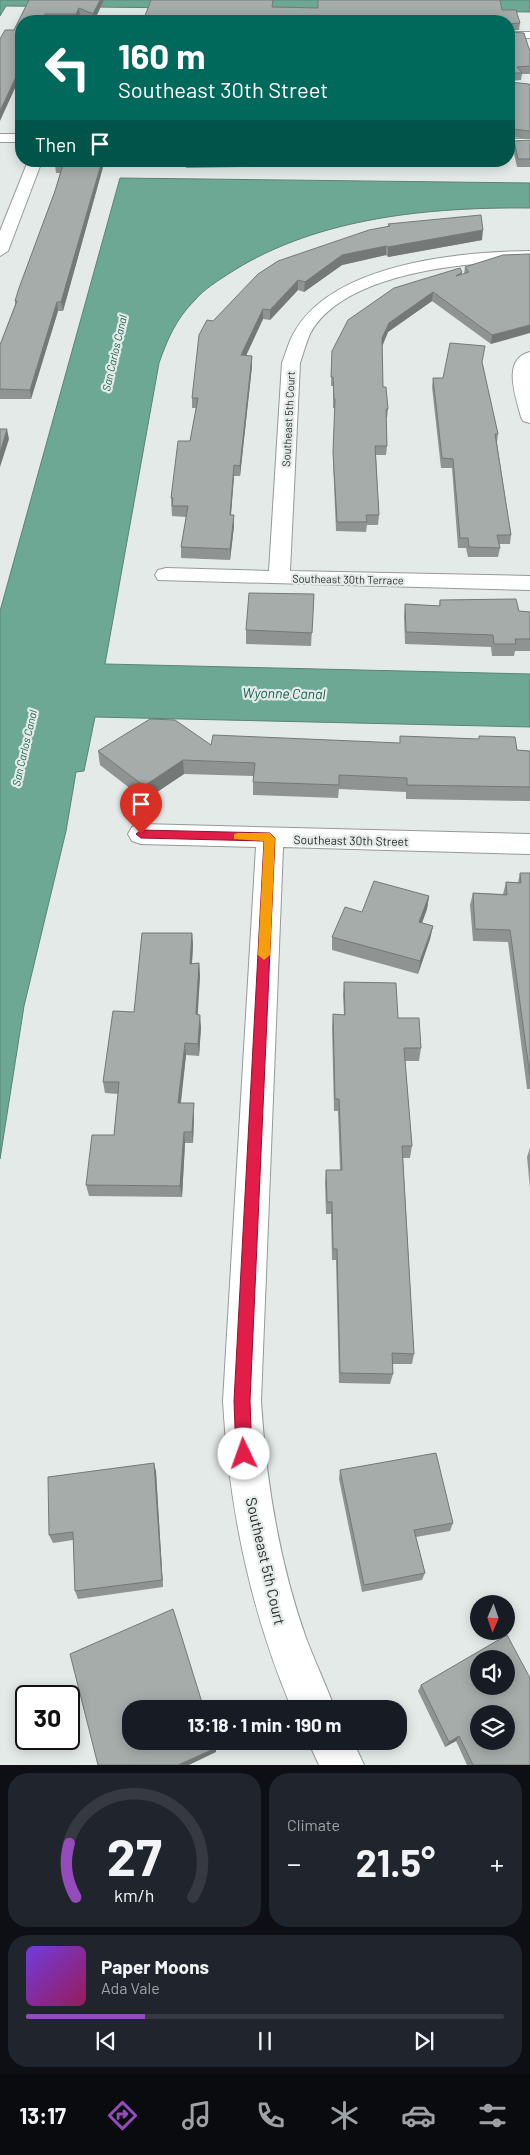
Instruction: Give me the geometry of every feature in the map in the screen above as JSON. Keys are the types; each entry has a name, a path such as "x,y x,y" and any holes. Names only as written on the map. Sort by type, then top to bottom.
{"street":[{"path":"515,34 530,35"},
{"path":"0,138 15,138"},
{"path":"515,143 530,143"},
{"path":"0,251 7,217 32,167"},
{"name":"Southeast 5th Court","path":"279,578 293,354 300,336 313,319 330,304 355,289 390,275 432,264 479,258 530,256"},
{"path":"529,357 524,361 521,369 530,417"},
{"name":"Southeast 30th Terrace","path":"166,575 530,583"},
{"name":"Southeast 30th Street","path":"141,834 530,844"},
{"name":"Southeast 5th Court","path":"270,838 242,1401 244,1454 252,1510 283,1630 310,1700"},
{"path":"334,1750 342,1765"}],"water":[{"path":"0,0 530,0 530,12 6,6 0,16"},
{"path":"120,178 530,183 530,208 492,208 415,213 339,227 302,238 266,253 233,271 207,289 188,308 173,330 159,363 105,664 530,674 530,727 95,717 84,771 76,772 66,831 24,1006 0,1159 0,611"}],"building":[{"path":"29,0 100,0 93,14 79,8 76,14 22,15"},
{"path":"151,0 273,0 272,7 318,8 318,0 500,0 502,10 516,10 520,23 515,23 515,15 145,15"},
{"path":"15,28 15,79 0,111 0,39 5,30 14,30"},
{"path":"515,32 524,33 530,52 530,66 517,67 522,73 515,73"},
{"path":"515,83 529,84 530,87 530,131 515,129"},
{"path":"530,140 530,159 518,159 515,141"},
{"path":"62,167 100,167 61,302 57,302 30,390 0,389 0,345"},
{"path":"481,215 483,230 342,255 305,282 298,280 270,310 263,309 241,355 252,356 240,466 234,465 230,515 234,515 230,549 181,547 188,506 172,506 173,498 171,498 178,441 190,441 198,398 192,398 199,335 207,320 213,321 258,274 278,261 369,230 390,226 388,224"},
{"path":"530,254 530,325 492,335 433,292 389,323 382,338 383,387 386,387 388,409 386,409 387,446 375,446 379,515 366,515 367,522 337,522 333,452 335,399 333,377 331,377 332,351 348,320 394,288 460,268 462,272 456,276 469,272 465,267 503,255"},
{"path":"450,343 485,346 482,362 498,434 495,434 511,535 497,535 500,548 469,547 468,538 460,538 453,459 442,458 433,378 443,378"},
{"path":"0,429 7,429 0,453"},
{"path":"249,593 314,594 312,633 246,630"},
{"path":"516,599 519,611 530,612 530,639 515,639 516,644 494,644 493,635 406,632 405,604 440,606 440,600"},
{"path":"150,719 175,720 211,745 213,735 400,743 400,736 479,739 479,736 515,737 517,750 530,751 530,787 407,785 407,778 339,775 339,785 253,782 255,763 183,760 144,786 98,751"},
{"path":"520,873 530,873 530,1076 510,930 475,929 473,893 507,895 506,882 521,883"},
{"path":"374,881 429,896 419,922 433,926 420,961 332,937 345,907 362,912"},
{"path":"142,933 192,933 190,964 199,963 196,1014 200,1015 198,1044 185,1043 178,1103 194,1103 192,1132 184,1132 180,1186 86,1185 92,1135 114,1135 119,1082 103,1082 113,1011 134,1012"},
{"path":"344,982 396,983 398,1018 419,1018 421,1048 404,1048 412,1146 402,1146 414,1354 392,1353 393,1374 340,1373 337,1249 333,1249 332,1202 327,1202 326,1170 342,1170 339,1099 335,1099 333,1014 345,1015"},
{"path":"436,1453 453,1523 414,1530 425,1573 364,1585 340,1470"},
{"path":"154,1463 162,1580 75,1591 73,1532 49,1535 48,1477"},
{"path":"173,1609 201,1700 122,1700 122,1750 212,1750 178,1765 98,1765 80,1694 80,1685 78,1685 70,1654"},
{"path":"498,1640 510,1640 530,1678 530,1765 473,1765 459,1736 449,1742 421,1685 470,1657 470,1695 515,1695 515,1650 481,1650"}],"slow traffic":[{"path":"238,837 270,838 264,955"}],"route":[{"path":"141,834 270,838 242,1401 244,1454"}],"water label":[{"name":"San Carlos Canal","path":"114,353"},
{"name":"Wyonne Canal","path":"284,693"},
{"name":"San Carlos Canal","path":"24,748"}]}
